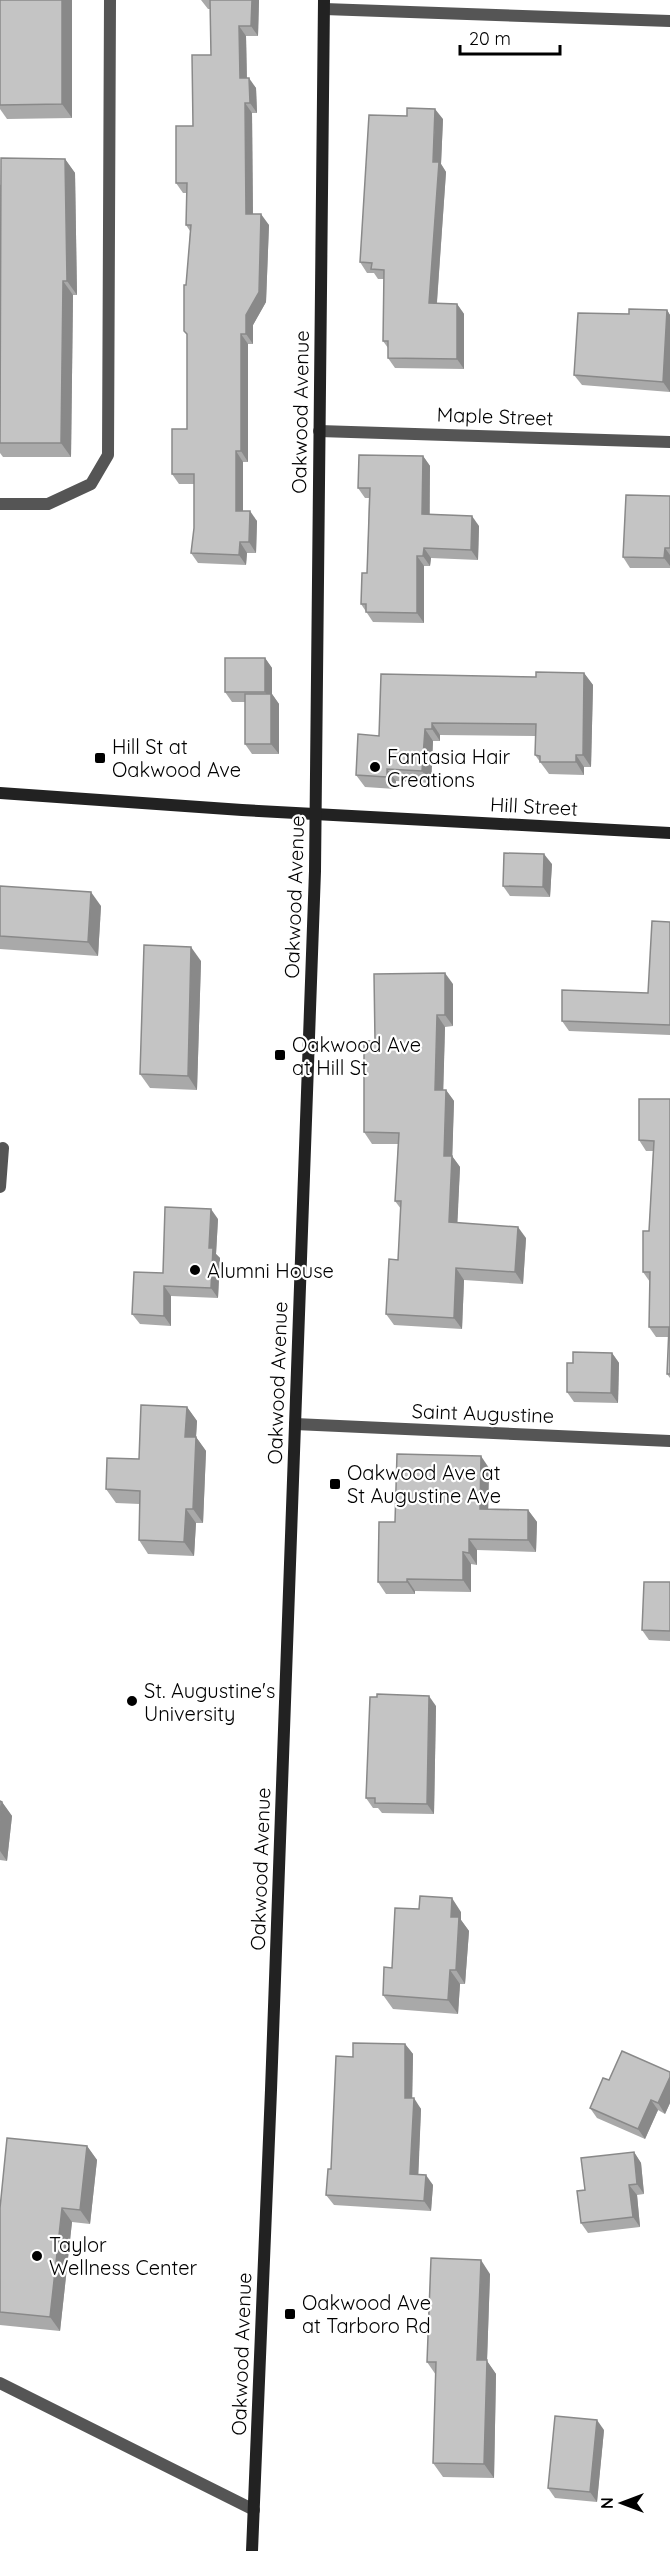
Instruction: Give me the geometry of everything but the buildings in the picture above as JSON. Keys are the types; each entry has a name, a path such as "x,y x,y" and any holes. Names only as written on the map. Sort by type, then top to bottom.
{"street":[{"path":"0,504 48,504 91,484 108,455 110,0"},
{"path":"324,4 670,21"},
{"name":"Oakwood Avenue","path":"252,2550 316,814 324,4"},
{"name":"Maple Street","path":"319,431 670,442"},
{"name":"Hill Street","path":"0,793 316,814 670,833"},
{"path":"0,1149 3,1148 0,1187"},
{"name":"Saint Augustine","path":"295,1424 670,1440"},
{"path":"0,2383 254,2510"}],"place":[{"name":"Hill St at Oakwood Ave","path":"100,758"},
{"name":"Fantasia Hair Creations","path":"375,767"},
{"name":"Oakwood Ave at Hill St","path":"280,1055"},
{"name":"Alumni House","path":"195,1270"},
{"name":"Oakwood Ave at St Augustine Ave","path":"335,1484"},
{"name":"St. Augustine's University","path":"132,1701"},
{"name":"Taylor Wellness Center","path":"37,2256"},
{"name":"Oakwood Ave at Tarboro Rd","path":"290,2314"}]}
